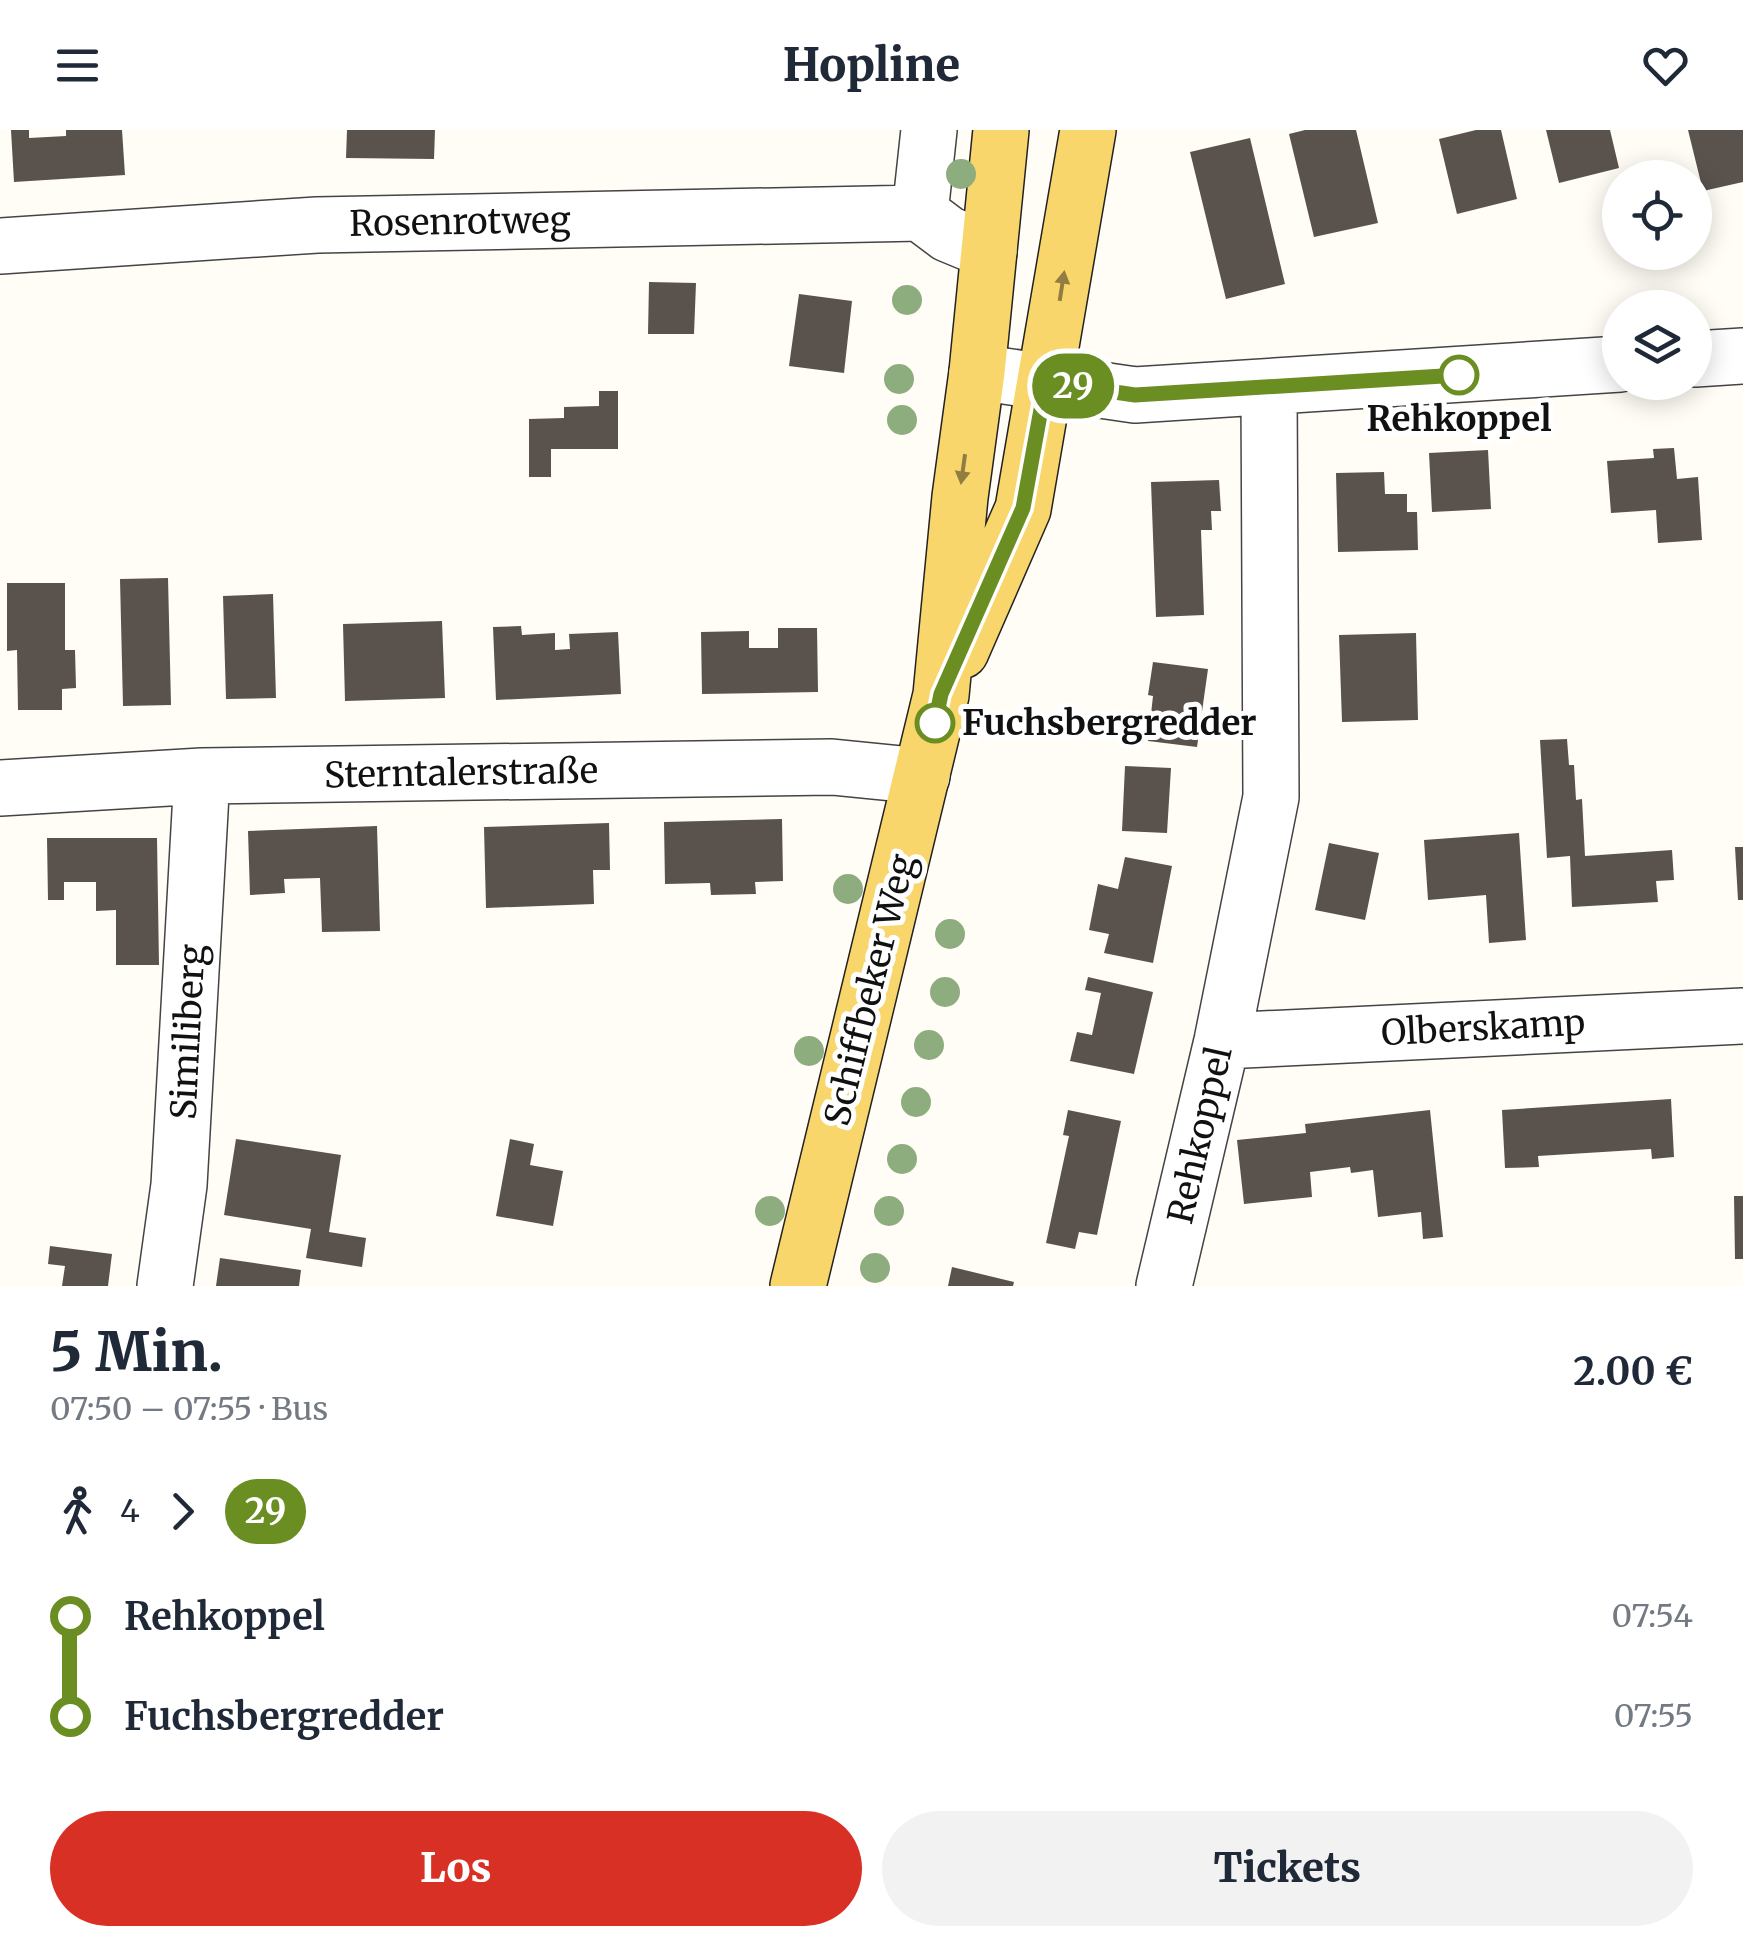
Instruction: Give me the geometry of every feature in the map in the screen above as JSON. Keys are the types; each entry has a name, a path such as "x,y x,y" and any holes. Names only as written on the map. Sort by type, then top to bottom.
{"main road":[{"name":"Schiffbeker Weg","path":"798,1286 941,694 1001,130"},
{"name":"Schiffbeker Weg","path":"941,694 1023,508 1088,130"}],"street":[{"path":"929,130 920,214 948,234 989,251"},
{"name":"Rosenrotweg","path":"0,246 317,225 920,214"},
{"path":"1712,358 1743,356"},
{"path":"977,372 1135,395 1602,365"},
{"name":"Rehkoppel","path":"1164,1286 1222,1041 1272,797 1269,388"},
{"name":"Sterntalerstraße","path":"0,788 202,776 832,768 922,776"},
{"name":"Similiberg","path":"165,1286 179,1185 202,776"},
{"name":"Olberskamp","path":"1222,1041 1743,1016"}],"building":[{"path":"11,130 29,130 29,138 66,136 66,130 122,130 125,175 14,182"},
{"path":"347,130 435,130 434,159 346,158"},
{"path":"1305,130 1356,130 1378,223 1314,237 1289,134"},
{"path":"1476,130 1501,130 1517,199 1457,214 1439,139"},
{"path":"1546,130 1610,130 1617,160 1602,160 1602,172 1559,183"},
{"path":"1688,130 1743,130 1743,182 1712,189 1712,160 1695,160"},
{"path":"1250,138 1285,284 1226,299 1190,152"},
{"path":"649,282 696,283 694,334 648,334"},
{"path":"799,294 852,301 844,373 789,366"},
{"path":"599,391 618,391 618,449 551,449 551,477 529,477 529,419 564,418 564,407 599,406"},
{"path":"1674,448 1677,479 1698,477 1702,540 1658,543 1656,510 1611,513 1607,461 1654,458 1653,449"},
{"path":"1488,450 1491,509 1432,512 1429,453"},
{"path":"1384,472 1385,494 1407,494 1407,512 1417,512 1418,550 1338,552 1336,473"},
{"path":"1219,480 1221,511 1211,511 1212,530 1201,530 1204,615 1156,617 1151,482"},
{"path":"168,578 171,705 123,706 120,579"},
{"path":"7,583 65,583 65,650 75,650 76,688 62,689 62,710 18,710 17,650 7,651"},
{"path":"273,594 276,698 226,699 223,596"},
{"path":"442,621 445,698 345,701 343,624"},
{"path":"521,626 522,635 555,633 555,650 570,649 569,634 618,632 621,694 496,700 493,627"},
{"path":"778,628 817,628 818,692 702,694 701,632 749,631 749,648 778,648"},
{"path":"1416,633 1418,720 1342,722 1339,635"},
{"path":"1153,662 1208,669 1197,747 1148,741"},
{"path":"1567,739 1569,765 1574,765 1576,800 1582,799 1585,856 1672,850 1674,880 1656,881 1658,902 1572,907 1570,856 1547,858 1540,740"},
{"path":"1125,766 1171,768 1167,833 1122,831"},
{"path":"782,819 783,881 755,882 756,894 711,895 710,883 665,884 664,822"},
{"path":"609,823 610,870 593,870 594,904 486,908 484,827"},
{"path":"377,826 380,931 322,932 320,878 284,879 285,893 250,895 248,831"},
{"path":"1519,833 1526,940 1489,943 1486,895 1428,900 1424,840"},
{"path":"47,838 157,838 159,965 116,965 116,910 96,911 96,882 64,882 64,900 48,900"},
{"path":"1329,843 1379,853 1365,920 1315,910"},
{"path":"1735,847 1743,847 1743,900 1738,900"},
{"path":"1125,857 1172,866 1153,963 1104,953 1109,934 1089,930 1098,884 1118,889"},
{"path":"1088,977 1153,992 1134,1074 1070,1061 1077,1032 1092,1035 1101,993 1085,990"},
{"path":"1671,1099 1674,1157 1652,1159 1651,1149 1538,1156 1539,1167 1505,1168 1502,1110"},
{"path":"1068,1110 1121,1121 1097,1235 1079,1232 1075,1249 1046,1243 1069,1136 1063,1135"},
{"path":"1430,1110 1443,1237 1423,1239 1421,1212 1378,1217 1373,1170 1351,1173 1350,1167 1310,1172 1312,1197 1244,1204 1237,1140 1306,1133 1305,1124"},
{"path":"236,1139 341,1155 329,1232 366,1238 362,1267 306,1258 311,1229 224,1215"},
{"path":"510,1139 534,1144 530,1165 563,1171 553,1226 496,1216"},
{"path":"1734,1196 1743,1196 1743,1259 1735,1259"},
{"path":"50,1246 112,1254 108,1286 62,1286 65,1266 48,1264"},
{"path":"220,1258 301,1270 299,1286 216,1286"},
{"path":"952,1267 1014,1282 1013,1286 948,1286"}],"bus line":[{"name":"29","path":"935,723 941,694 1023,508 1046,382 1135,395 1459,375"}],"place":[{"name":"Rehkoppel","path":"1459,375"},
{"name":"Fuchsbergredder","path":"935,723"}]}
